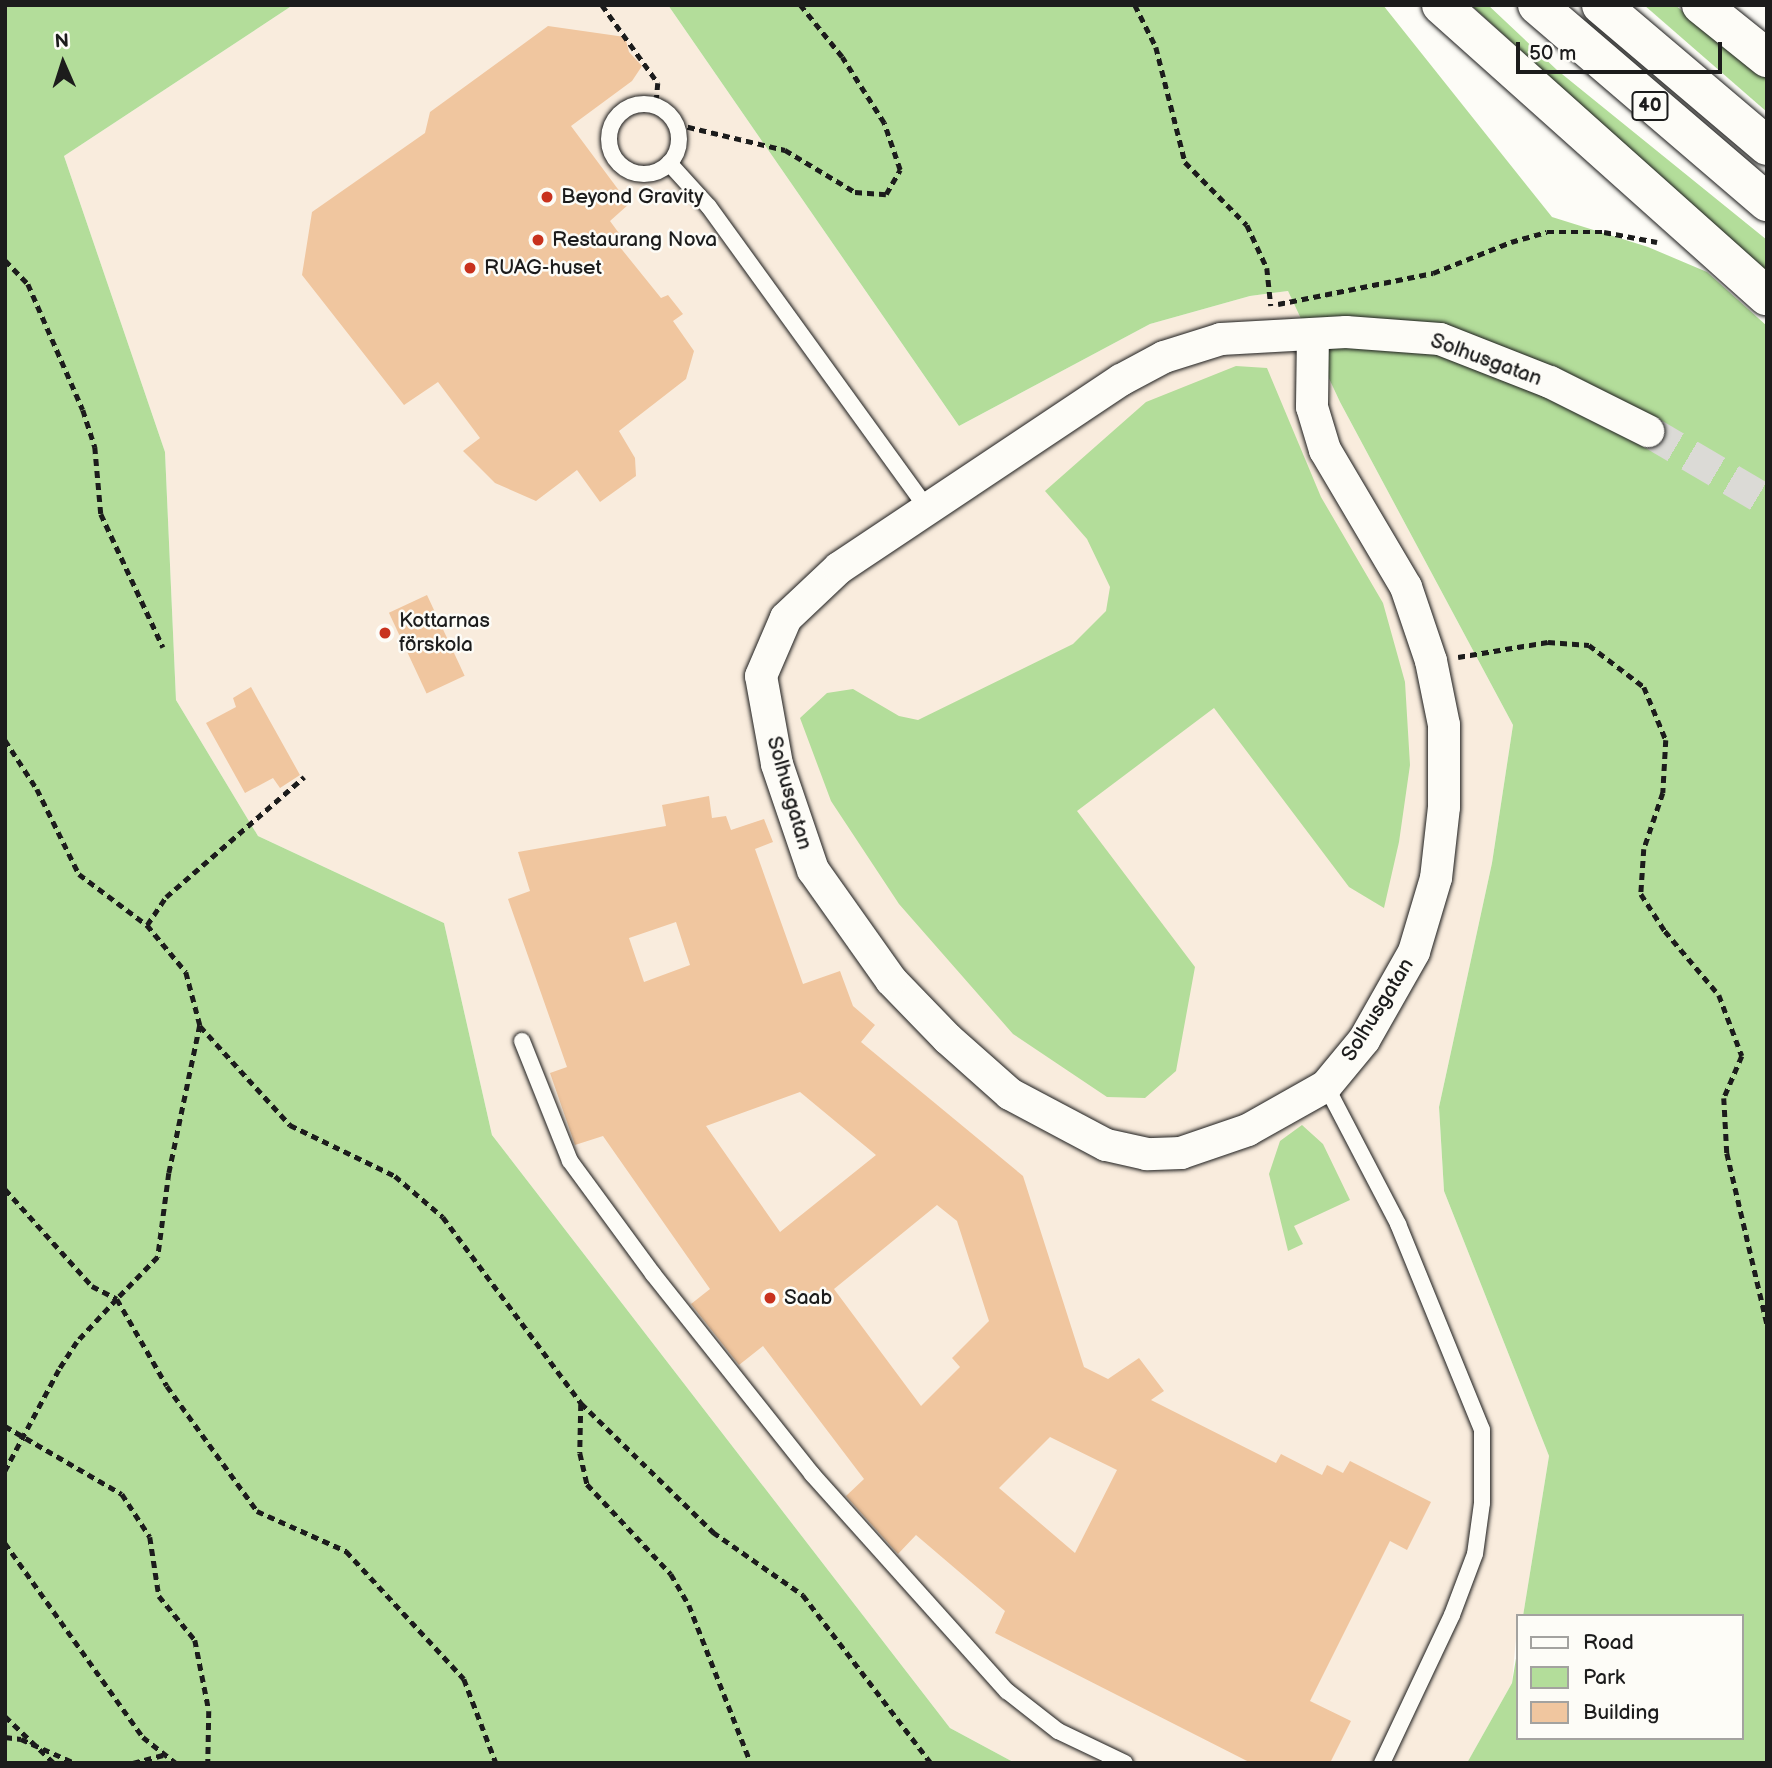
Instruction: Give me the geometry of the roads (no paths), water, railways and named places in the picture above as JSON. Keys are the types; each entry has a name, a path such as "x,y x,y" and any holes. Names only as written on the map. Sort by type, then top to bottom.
{"highway":[{"path":"1441,5 1767,296"},
{"name":"40","path":"1537,5 1767,202"},
{"name":"40","path":"1601,5 1767,146"},
{"path":"1701,5 1767,58"}],"street":[{"name":"Solhusgatan","path":"1312,334 1312,407 1325,450 1406,587 1431,661 1444,725 1444,807 1436,878 1414,952 1364,1040 1326,1086 1245,1131 1181,1153 1147,1154 1106,1144 1010,1094 948,1039 891,980 813,870 777,764 761,676 786,618 810,592 926,507 1121,380 1164,357 1221,339 1312,334 1395,333 1440,339 1539,378 1648,431"}],"lane":[{"path":"656,106 676,124 679,138 669,163 658,171 631,172 620,164 608,140 611,126 629,107 656,106"},
{"path":"669,163 709,207 926,507"},
{"path":"522,1041 570,1161 812,1474 1007,1691 1058,1731 1125,1763"},
{"path":"1326,1086 1398,1224 1482,1430 1482,1503 1475,1554 1452,1615 1382,1763"}],"tunnel":[{"path":"1648,431 1767,501"}],"place":[{"name":"Beyond Gravity","path":"547,197"},
{"name":"Restaurang Nova","path":"538,240"},
{"name":"RUAG-huset","path":"470,268"},
{"name":"Kottarnas förskola","path":"385,633"},
{"name":"Saab","path":"770,1298"}]}
